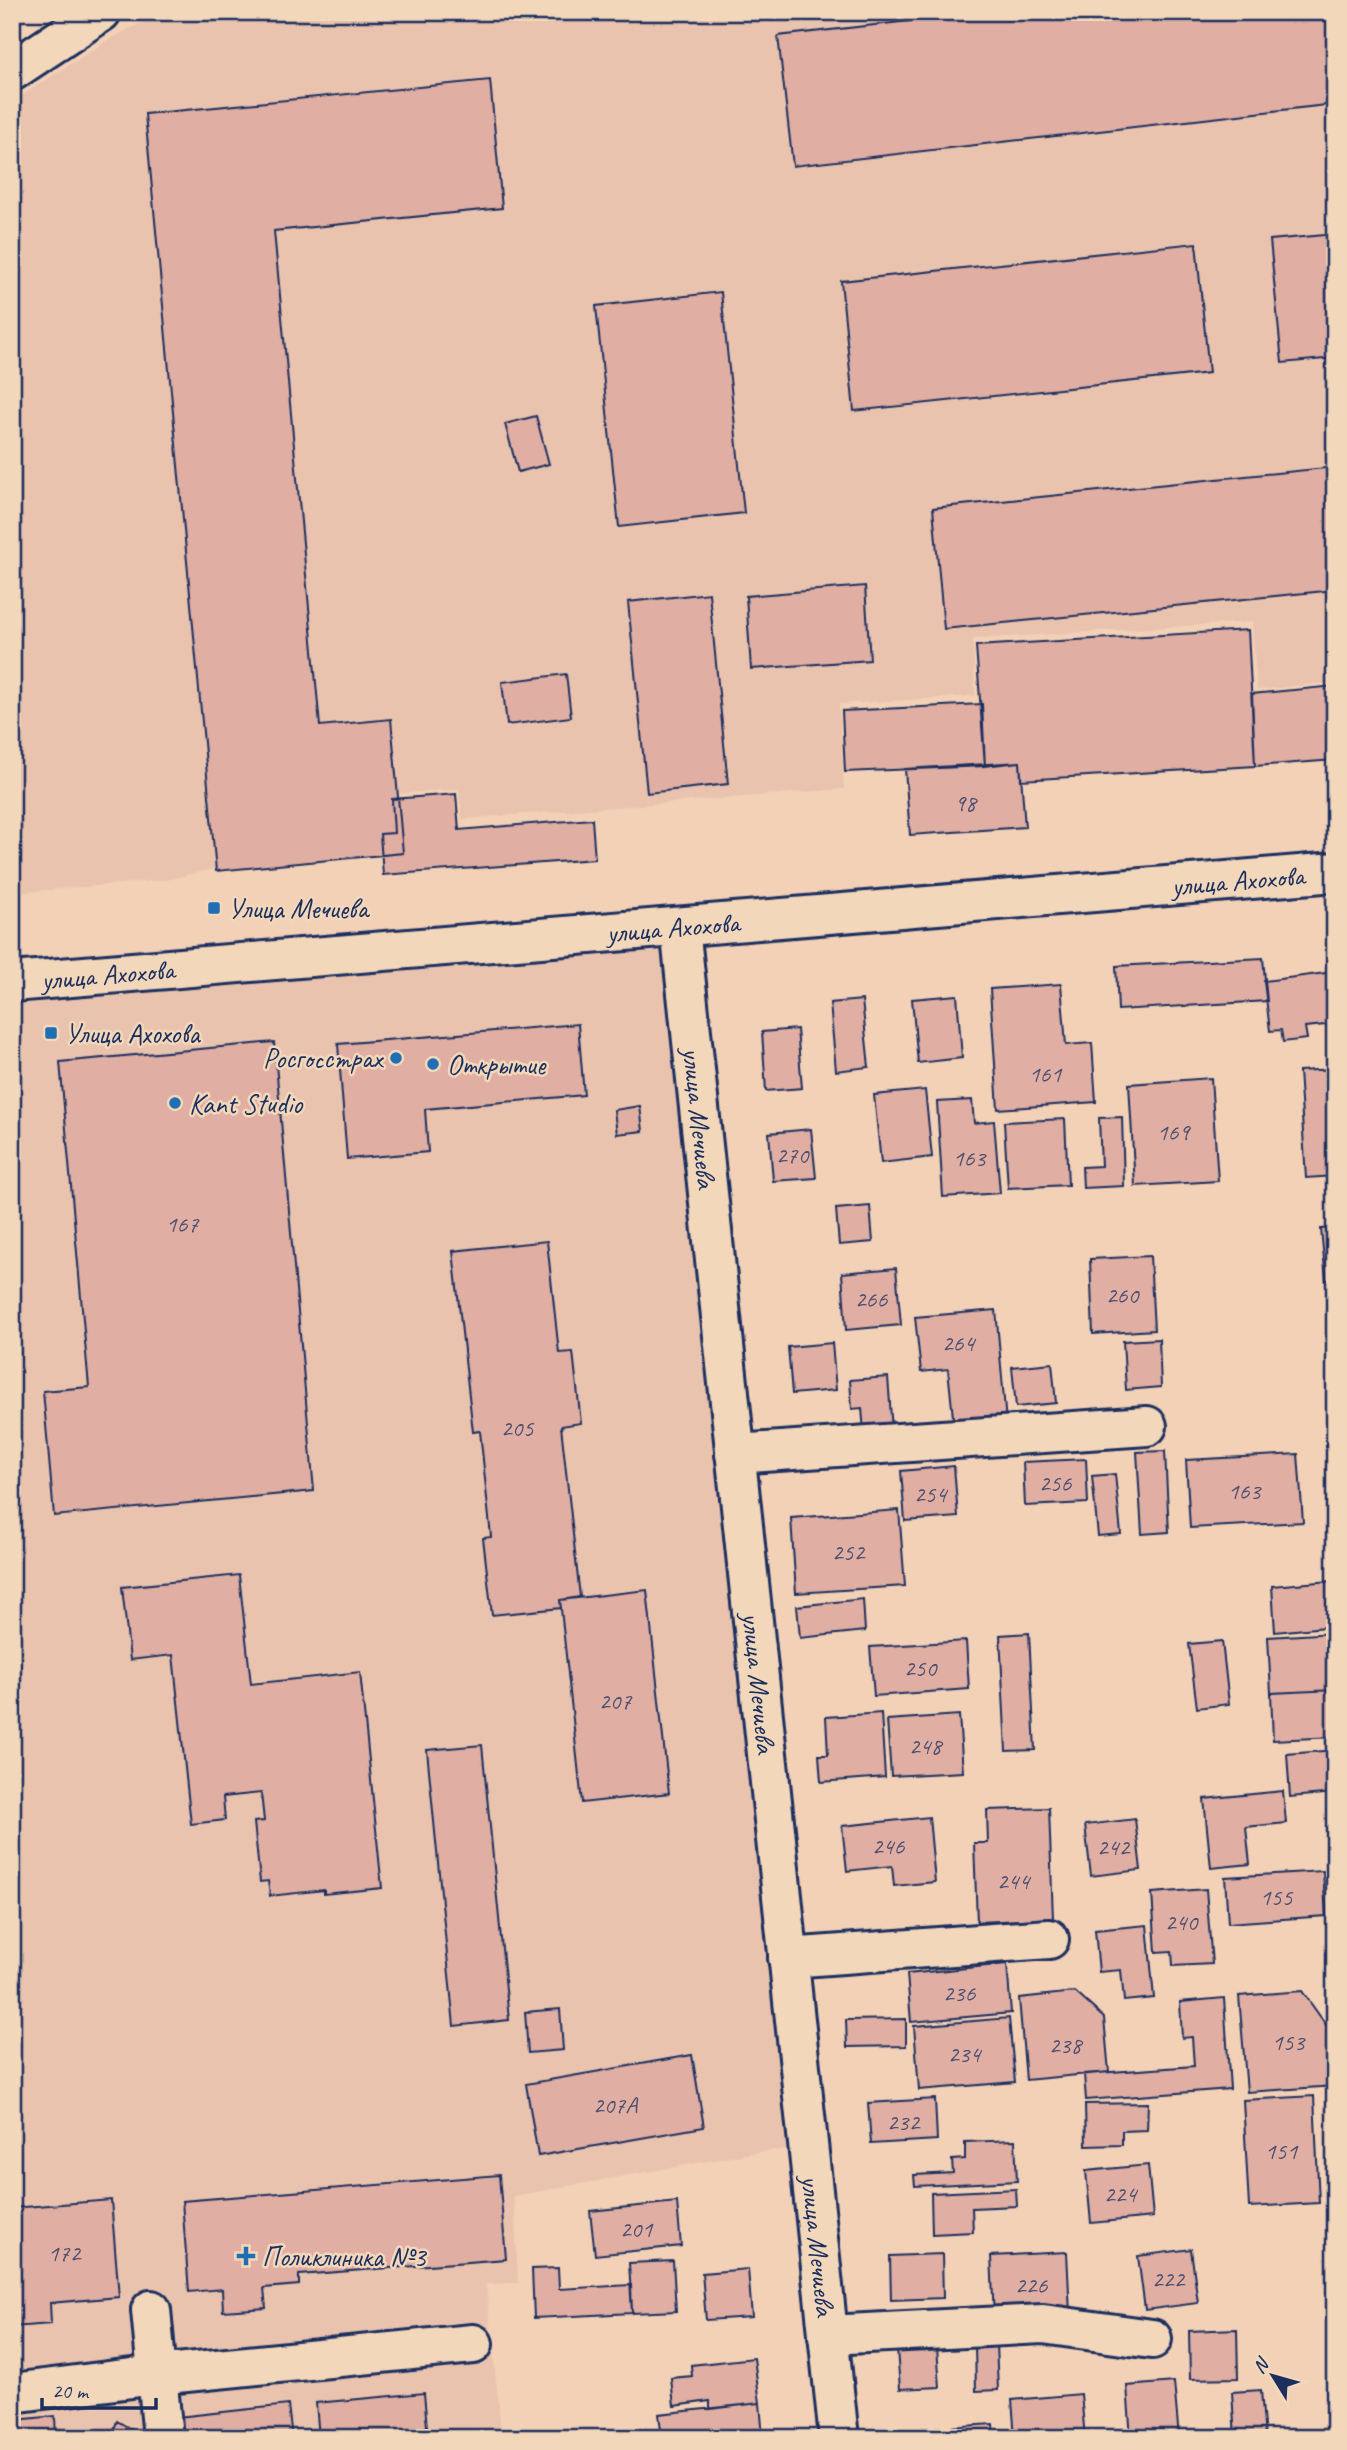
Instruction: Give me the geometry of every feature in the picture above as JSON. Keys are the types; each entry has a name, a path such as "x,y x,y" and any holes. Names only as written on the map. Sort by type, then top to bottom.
{"street":[{"path":"12,71 101,12"},
{"name":"улица Ахохова","path":"12,982 1335,873"},
{"name":"улица Мечиева","path":"680,927 839,2438"},
{"path":"735,1454 1147,1426"},
{"path":"788,1958 1049,1939"},
{"path":"150,2310 163,2438"},
{"path":"828,2335 1043,2324 1152,2339"},
{"path":"12,2393 156,2375 473,2344"}],"shaded area":[{"path":"162,12 1335,12 1335,682 1257,690 1252,622 973,639 975,696 839,704 844,789 462,819 459,789 391,794 390,829 165,880 12,893 12,102 108,40"},
{"path":"680,927 808,2147 758,2152 514,2196 518,2283 486,2284 502,2438 12,2438 12,982"}],"building":[{"path":"989,12 1335,12 1335,104 793,166 778,36"},
{"path":"490,80 502,208 274,231 320,726 391,719 403,853 216,871 145,114"},
{"path":"1335,234 1335,358 1282,363 1270,240"},
{"path":"1196,243 1209,373 854,411 841,281"},
{"path":"721,292 744,513 619,527 596,306"},
{"path":"536,416 549,464 518,472 505,424"},
{"path":"1335,467 1335,590 944,629 933,508"},
{"path":"865,586 870,660 751,669 746,596"},
{"path":"709,593 728,784 647,793 628,602"},
{"path":"1248,630 1255,766 1021,780 1020,762 985,766 976,646"},
{"path":"566,674 571,717 507,725 502,682"},
{"path":"1335,686 1335,760 1255,766 1252,694"},
{"path":"982,704 985,766 845,772 842,711"},
{"path":"1020,762 1025,827 910,835 905,769"},
{"path":"456,794 459,830 592,819 595,859 383,875 380,834 394,833 392,799"},
{"path":"1263,958 1267,1001 1118,1010 1116,966"},
{"path":"1334,972 1335,1024 1305,1027 1307,1039 1283,1042 1281,1030 1270,1031 1264,981"},
{"path":"1061,984 1066,1045 1092,1043 1096,1102 998,1109 990,989"},
{"path":"957,995 962,1058 918,1063 912,999"},
{"path":"862,1000 869,1067 836,1071 830,1003"},
{"path":"578,1024 584,1095 425,1109 428,1152 347,1159 338,1044"},
{"path":"797,1029 802,1088 766,1091 762,1032"},
{"path":"274,1042 314,1491 54,1516 43,1391 89,1387 60,1062"},
{"path":"1335,1069 1335,1176 1306,1178 1299,1071"},
{"path":"1211,1078 1218,1181 1135,1186 1129,1084"},
{"path":"925,1090 932,1157 881,1163 874,1095"},
{"path":"972,1100 974,1123 994,1121 1000,1193 943,1197 937,1102"},
{"path":"640,1106 643,1131 617,1134 614,1110"},
{"path":"1122,1117 1124,1186 1083,1188 1082,1167 1101,1166 1099,1118"},
{"path":"1065,1119 1068,1185 1008,1188 1004,1122"},
{"path":"811,1129 816,1178 773,1181 769,1133"},
{"path":"870,1206 873,1242 839,1245 836,1209"},
{"path":"1335,1228 1335,1280 1326,1280 1321,1229"},
{"path":"547,1241 559,1353 573,1352 581,1423 561,1426 580,1597 560,1600 561,1608 492,1615 483,1538 491,1537 480,1431 473,1432 453,1251"},
{"path":"1150,1256 1154,1330 1093,1334 1090,1259"},
{"path":"896,1268 901,1325 846,1330 842,1273"},
{"path":"1335,1292 1335,1351 1333,1351 1327,1293"},
{"path":"996,1310 1006,1422 954,1427 948,1369 921,1372 915,1317"},
{"path":"1159,1339 1161,1387 1126,1390 1123,1341"},
{"path":"832,1343 836,1390 792,1394 788,1347"},
{"path":"1052,1363 1056,1403 1016,1407 1012,1367"},
{"path":"888,1377 892,1430 864,1432 862,1408 852,1409 850,1380"},
{"path":"1335,1398 1335,1450 1327,1399"},
{"path":"1165,1451 1169,1532 1142,1534 1137,1452"},
{"path":"1298,1454 1303,1522 1190,1528 1186,1460"},
{"path":"1086,1459 1088,1503 1025,1506 1023,1462"},
{"path":"954,1466 958,1517 905,1521 901,1471"},
{"path":"1115,1474 1121,1534 1098,1536 1092,1476"},
{"path":"899,1510 905,1586 796,1593 791,1518"},
{"path":"239,1575 251,1684 360,1672 382,1888 324,1894 324,1890 270,1896 268,1881 260,1882 254,1822 264,1821 261,1793 223,1797 225,1820 191,1824 173,1655 130,1660 122,1587"},
{"path":"1331,1581 1335,1600 1335,1626 1275,1632 1272,1586"},
{"path":"647,1590 669,1793 582,1803 560,1600"},
{"path":"863,1599 865,1631 800,1638 797,1606"},
{"path":"1029,1633 1035,1750 1006,1751 1000,1635"},
{"path":"1335,1633 1335,1690 1271,1693 1268,1637"},
{"path":"966,1641 969,1689 874,1696 870,1647"},
{"path":"1222,1641 1229,1704 1197,1708 1189,1644"},
{"path":"1335,1690 1335,1737 1273,1740 1271,1693"},
{"path":"881,1713 885,1777 821,1782 819,1755 828,1755 826,1717"},
{"path":"959,1715 963,1772 891,1776 887,1720"},
{"path":"482,1745 509,2020 454,2026 427,1750"},
{"path":"1335,1750 1335,1793 1290,1797 1287,1754"},
{"path":"1283,1791 1286,1823 1246,1827 1250,1864 1211,1868 1204,1799"},
{"path":"1049,1808 1053,1919 977,1922 974,1843 988,1843 987,1810"},
{"path":"929,1817 935,1882 894,1886 892,1866 847,1871 842,1826"},
{"path":"1135,1819 1141,1870 1091,1876 1085,1825"},
{"path":"1323,1871 1326,1916 1228,1923 1225,1877"},
{"path":"1206,1889 1212,1964 1173,1966 1172,1951 1156,1952 1152,1893"},
{"path":"1147,1925 1154,1998 1124,2001 1121,1970 1099,1972 1095,1930"},
{"path":"1007,1964 1011,2013 911,2022 907,1974"},
{"path":"1332,1975 1335,1975 1335,2004 1334,2004"},
{"path":"1302,1991 1334,2036 1335,2086 1247,2092 1239,1996"},
{"path":"1075,1992 1104,2018 1109,2072 1026,2080 1019,1998"},
{"path":"1224,1998 1230,2089 1086,2100 1084,2074 1194,2066 1192,2037 1182,2038 1180,2002"},
{"path":"560,2009 563,2050 528,2053 525,2012"},
{"path":"1009,2018 1015,2082 919,2090 914,2026"},
{"path":"906,2019 906,2046 847,2047 846,2020"},
{"path":"692,2055 704,2127 538,2156 526,2084"},
{"path":"1314,2096 1319,2203 1249,2207 1243,2100"},
{"path":"935,2099 937,2140 871,2144 868,2103"},
{"path":"1148,2103 1147,2130 1122,2131 1122,2145 1086,2146 1085,2104"},
{"path":"1015,2140 1017,2181 915,2186 914,2175 953,2173 952,2160 965,2159 965,2142"},
{"path":"1148,2165 1153,2217 1091,2223 1086,2171"},
{"path":"499,2175 506,2259 299,2275 299,2285 264,2288 266,2308 223,2311 222,2289 189,2292 182,2201"},
{"path":"1016,2189 1017,2206 972,2208 973,2232 932,2234 931,2193"},
{"path":"111,2200 119,2297 50,2303 51,2324 12,2327 12,2208"},
{"path":"677,2202 681,2246 595,2255 590,2211"},
{"path":"1191,2249 1198,2303 1145,2310 1138,2256"},
{"path":"1067,2252 1070,2314 994,2318 991,2256"},
{"path":"942,2254 943,2298 891,2300 890,2256"},
{"path":"673,2261 676,2311 632,2313 629,2263"},
{"path":"558,2268 559,2289 631,2285 632,2313 534,2318 532,2269"},
{"path":"748,2269 752,2317 706,2320 702,2273"},
{"path":"1237,2329 1238,2378 1190,2379 1189,2331"},
{"path":"996,2344 998,2390 976,2391 975,2345"},
{"path":"937,2347 940,2387 900,2389 897,2349"},
{"path":"754,2358 760,2403 710,2409 710,2401 674,2406 671,2378 692,2376 691,2365"},
{"path":"1174,2382 1179,2438 1131,2438 1127,2386"},
{"path":"1261,2390 1265,2438 1235,2438 1232,2392"},
{"path":"424,2393 428,2438 319,2438 316,2403"},
{"path":"1081,2394 1085,2438 1015,2438 1012,2400"},
{"path":"760,2403 763,2438 662,2438 659,2414"},
{"path":"288,2405 292,2438 180,2438 178,2417"},
{"path":"55,2416 56,2438 18,2438 16,2420"},
{"path":"117,2421 147,2438 111,2438"},
{"path":"993,2424 994,2438 905,2438 904,2430"}],"place":[{"name":"Улица Мечиева","path":"214,908"},
{"name":"Улица Ахохова","path":"51,1033"},
{"name":"Росгосстрах","path":"396,1058"},
{"name":"Открытие","path":"433,1064"},
{"name":"Kant Studio","path":"175,1103"},
{"name":"Поликлиника №3","path":"246,2256"}]}
